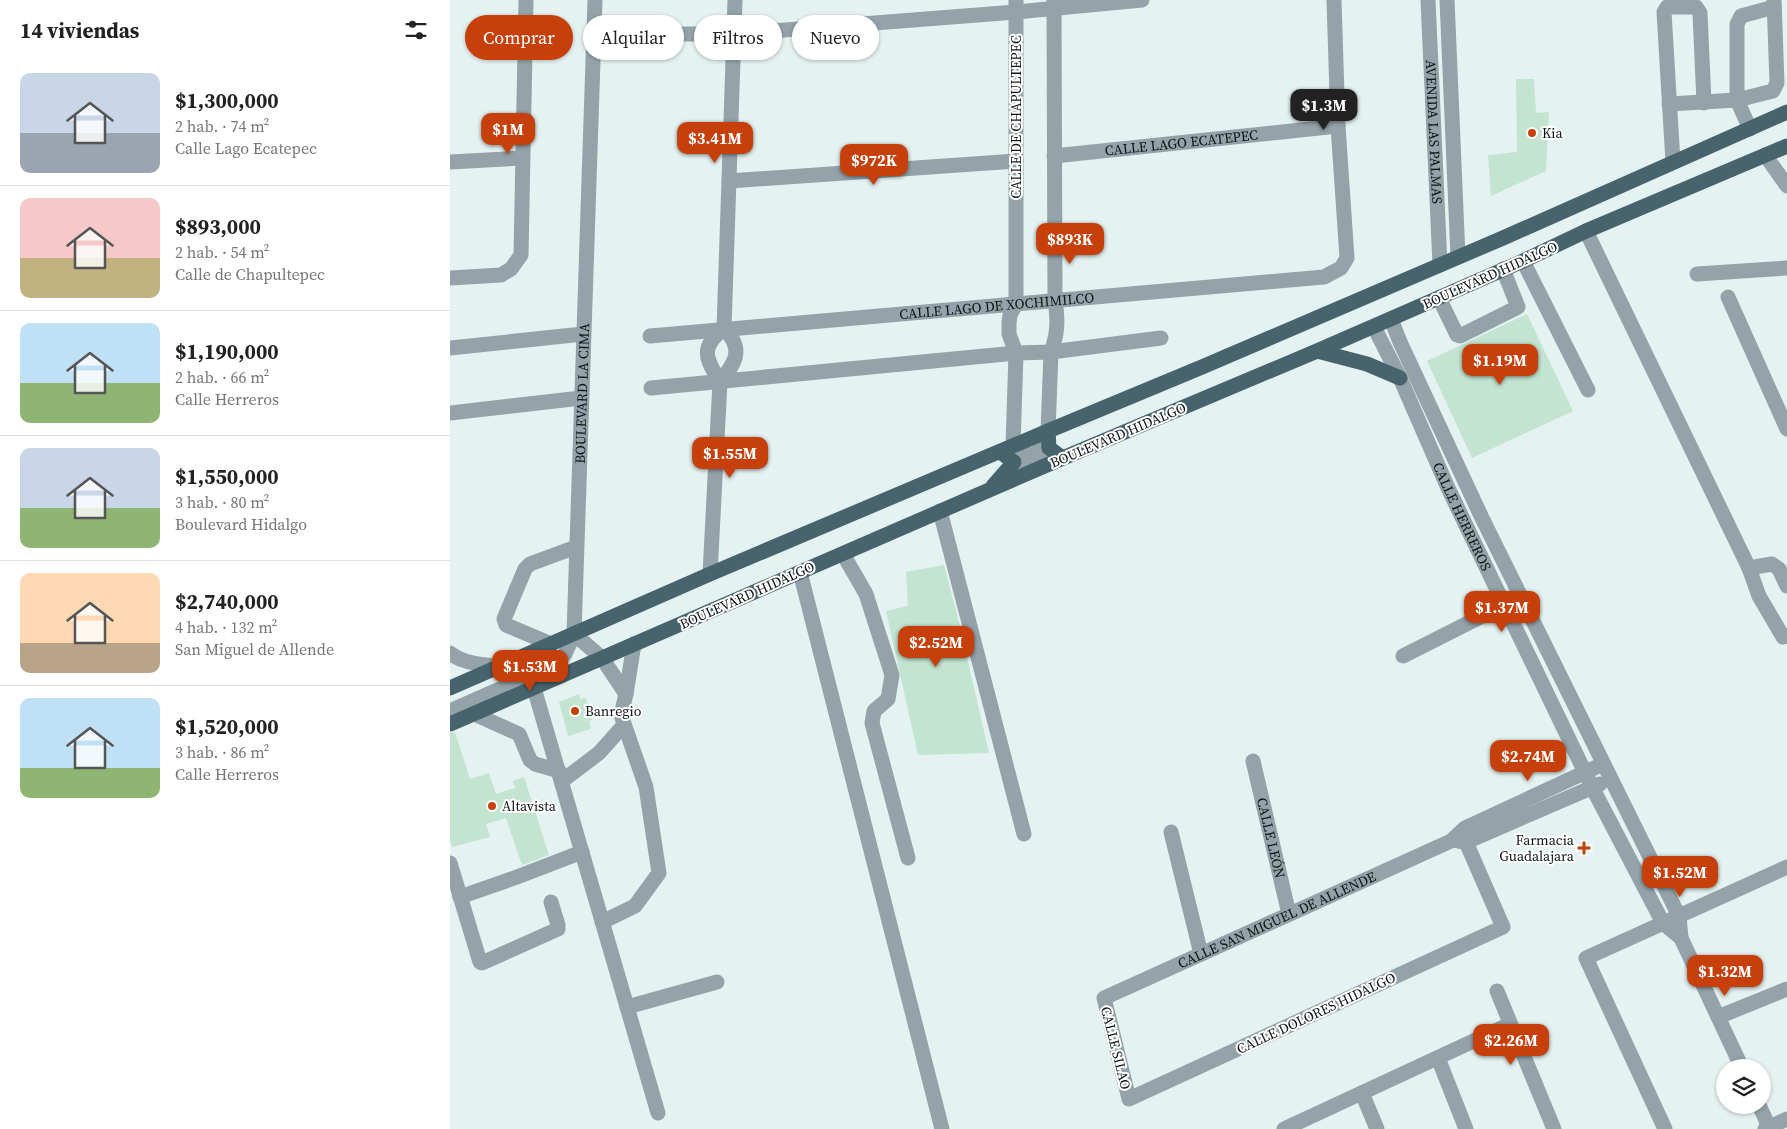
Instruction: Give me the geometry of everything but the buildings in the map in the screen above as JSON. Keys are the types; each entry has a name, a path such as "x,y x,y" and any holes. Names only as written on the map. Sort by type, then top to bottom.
{"main road":[{"name":"BOULEVARD HIDALGO","path":"450,688 710,574 1202,368 1787,112"},
{"name":"BOULEVARD HIDALGO","path":"450,724 990,489 1317,351 1586,232 1787,146"},
{"path":"1317,351 1367,364 1400,378"},
{"path":"1048,431 1049,448 1063,458"},
{"path":"990,489 1014,462 1007,449"}],"street":[{"path":"450,278 501,275 511,269 520,255 526,0"},
{"name":"BOULEVARD LA CIMA","path":"450,711 554,665 565,654 574,634 595,0"},
{"path":"735,0 735,15"},
{"path":"782,29 1016,6 1142,0"},
{"path":"1334,0 1338,126"},
{"name":"AVENIDA LAS PALMAS","path":"1428,0 1440,265"},
{"name":"AVENIDA LAS PALMAS","path":"1447,0 1458,257"},
{"path":"990,489 1035,457 1048,431 1051,352 1058,330 1055,300 1054,4"},
{"path":"1669,104 1737,100 1773,91 1777,83 1774,4 1741,16 1737,24 1737,100 1750,129"},
{"name":"CALLE DE CHAPULTEPEC","path":"1007,449 1016,353 1008,334 1008,323 1010,314 1016,304 1016,6"},
{"path":"1672,162 1664,12 1667,7 1696,8 1700,13 1704,103"},
{"path":"720,382 732,367 736,356 736,345 732,337 724,329 733,60"},
{"name":"CALLE LAGO ECATEPEC","path":"1054,156 1338,126"},
{"name":"CALLE LAGO DE XOCHIMILCO","path":"650,336 1324,277 1341,268 1347,258 1338,126"},
{"path":"1765,155 1787,186"},
{"path":"450,162 522,158"},
{"path":"729,181 1016,161"},
{"path":"1438,210 1456,210"},
{"path":"1586,232 1749,568 1759,596 1783,637 1787,636"},
{"path":"1523,261 1588,390"},
{"path":"1697,274 1787,268"},
{"path":"1439,298 1456,335 1460,336 1518,307 1503,269"},
{"path":"1728,297 1787,429"},
{"name":"CALLE HERREROS","path":"1391,319 1482,518 1679,916 1682,938 1738,1059"},
{"name":"CALLE HERREROS","path":"1374,326 1400,378 1448,488 1592,787 1662,923 1682,938"},
{"path":"710,574 720,382 709,364 707,354 713,338 724,329"},
{"path":"450,348 583,334"},
{"path":"651,388 1016,353 1051,352 1161,338"},
{"path":"450,413 581,398"},
{"path":"1007,449 1035,457 1063,458"},
{"path":"940,511 1024,834"},
{"path":"550,644 506,625 504,619 525,568 530,564 576,547"},
{"path":"843,554 866,594 892,675 888,699 874,711 872,722 908,858"},
{"path":"1749,568 1772,564 1779,569 1787,586"},
{"path":"800,572 942,1129"},
{"path":"1403,656 1504,604"},
{"path":"574,634 602,658 626,694"},
{"path":"602,922 635,906 659,873 646,787 621,715 634,644"},
{"path":"450,653 471,662 500,667"},
{"path":"534,688 658,1113"},
{"path":"1552,703 1570,695"},
{"path":"474,714 519,734 530,760 560,776"},
{"path":"560,776 599,753 624,725"},
{"name":"CALLE LEÓN","path":"1253,761 1289,914"},
{"path":"1532,805 1585,772 1603,764"},
{"path":"1532,805 1592,787 1610,779"},
{"name":"CALLE SAN MIGUEL DE ALLENDE","path":"1104,998 1532,805"},
{"path":"1171,832 1201,954"},
{"name":"CALLE DOLORES HIDALGO","path":"1129,1099 1502,928 1461,837"},
{"path":"460,897 582,852"},
{"path":"450,863 480,962 482,963 558,929 551,902"},
{"path":"1665,1129 1586,958 1787,867"},
{"path":"627,1007 717,982"},
{"path":"1718,1017 1787,989"},
{"path":"1497,992 1554,1129"},
{"name":"CALLE SILAO","path":"1104,998 1129,1099"},
{"path":"1284,1129 1510,1024"},
{"path":"1438,1058 1466,1129"},
{"path":"1362,1093 1377,1129"},
{"path":"1763,1114 1768,1128 1787,1119"}],"place":[{"name":"Kia","path":"1532,133"},
{"name":"Banregio","path":"575,711"},
{"name":"Altavista","path":"492,806"},
{"name":"Farmacia Guadalajara","path":"1584,848"}]}
